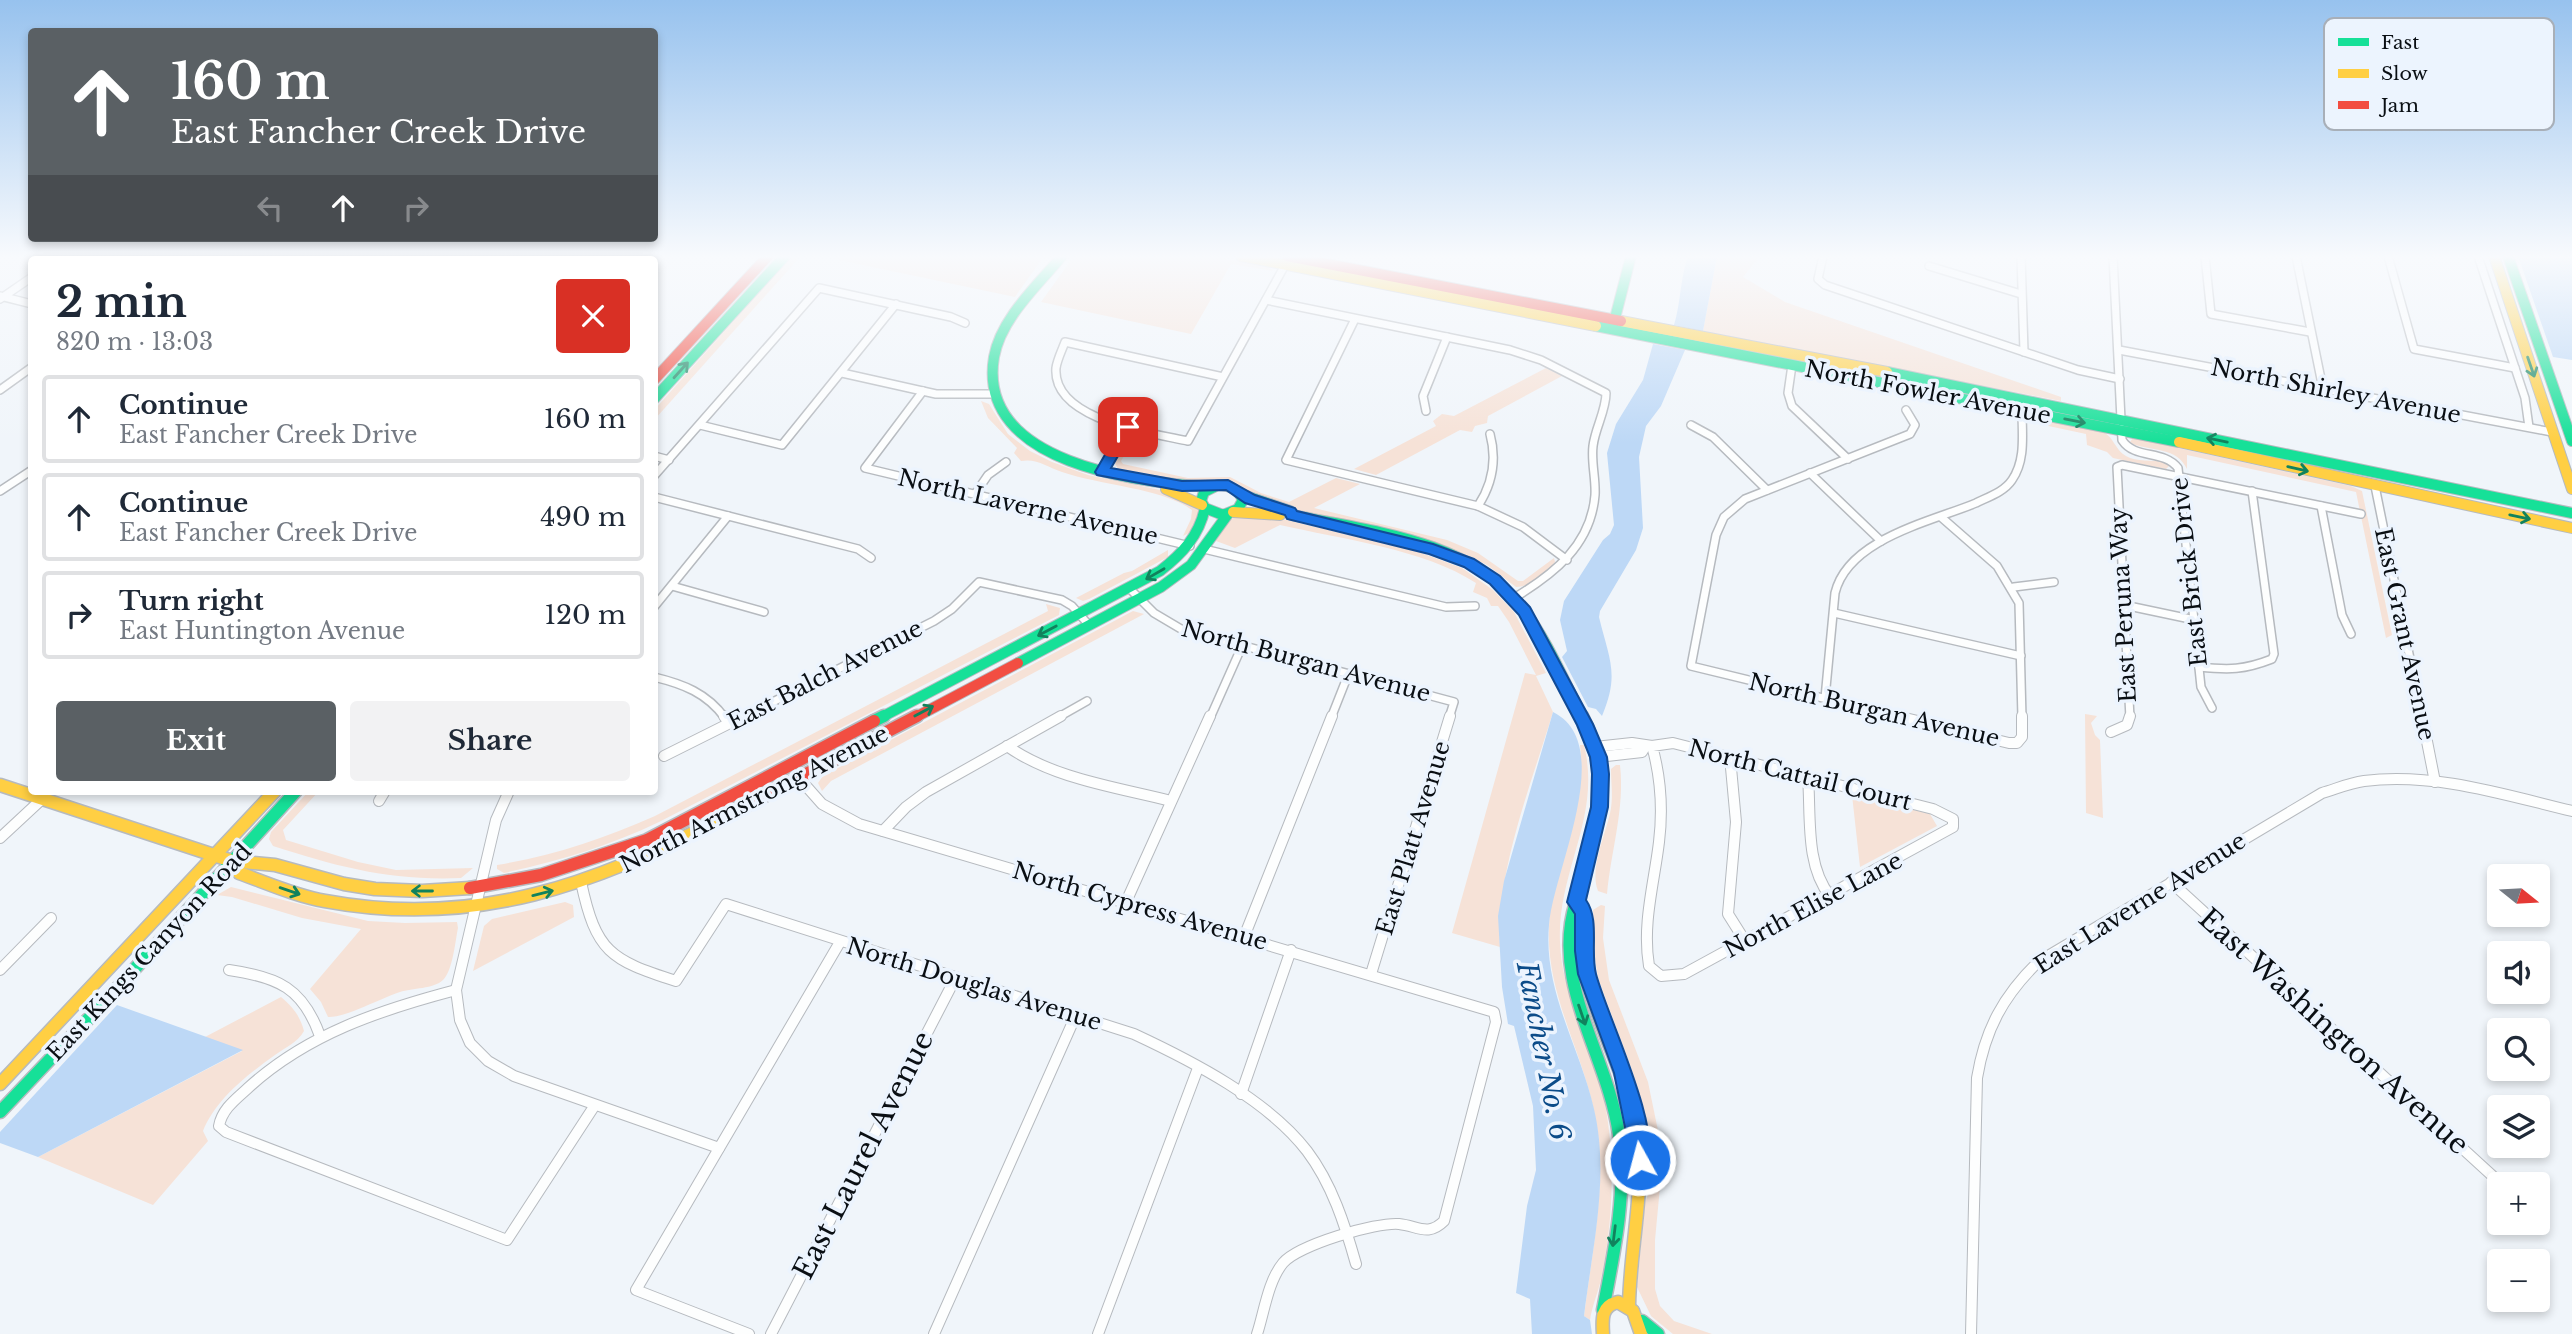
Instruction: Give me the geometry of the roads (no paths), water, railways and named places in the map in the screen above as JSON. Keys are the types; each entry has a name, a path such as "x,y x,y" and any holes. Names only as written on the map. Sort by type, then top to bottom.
{"street":[{"path":"658,376 711,318"},
{"path":"707,342 720,318"},
{"path":"658,395 729,318"},
{"path":"658,472 793,318"},
{"path":"700,425 782,445 885,318"},
{"path":"954,318 965,323"},
{"path":"1015,318 1000,340 992,366 994,394 1009,421 1028,440 1060,458 1102,472 1182,486 1233,487 1242,495 1293,515"},
{"path":"1223,377 1065,342 1059,354 1056,372 1065,396 1087,414 1188,441 1255,318"},
{"path":"1355,318 1286,460 1478,506 1523,527 1567,560"},
{"path":"1356,318 1526,354 1608,396 1598,419 1593,445 1595,484 1592,514 1587,530 1567,560 1538,584 1514,598"},
{"name":"North Fowler Avenue","path":"1580,318 1885,373 2122,425 2375,486 2572,528"},
{"path":"1614,325 1616,318"},
{"path":"1925,318 2078,370 2120,379"},
{"path":"2022,318 2024,352"},
{"path":"2117,318 2122,425"},
{"path":"2234,318 2310,332"},
{"path":"2307,318 2323,389"},
{"path":"2405,318 2414,349 2515,368"},
{"path":"2499,318 2525,398 2529,427"},
{"path":"2515,318 2572,489"},
{"path":"2530,318 2572,441"},
{"path":"1426,411 1423,396 1447,337"},
{"name":"North Fowler Avenue","path":"1680,338 1792,365 2022,411 2122,425 2572,513"},
{"name":"North Shirley Avenue","path":"2119,350 2552,432"},
{"path":"1848,459 1792,407 1788,393 1792,365 1802,361 1856,372 1885,373"},
{"path":"0,390 28,370"},
{"path":"842,373 959,397 994,394"},
{"name":"North Laverne Avenue","path":"923,391 865,468 1190,546"},
{"path":"1691,425 1713,437 1767,490 1910,434 1915,425 1906,410"},
{"path":"1825,698 1839,579 1845,568 1864,549 1995,494 2014,479 2021,459 2022,411"},
{"name":"East Brick Drive","path":"2122,425 2122,440 2126,447 2170,459 2181,476 2201,687 2212,708"},
{"path":"1102,472 1128,427"},
{"path":"1478,506 1489,488 1493,471 1495,452 1490,434"},
{"path":"658,457 669,460"},
{"path":"975,494 992,471 1006,462"},
{"name":"East Peruna Way","path":"2111,732 2127,725 2130,717 2117,467 2130,466 2181,476"},
{"path":"0,491 28,473"},
{"path":"1810,473 1881,541"},
{"path":"2181,476 2361,514"},
{"path":"1151,482 1155,486 1180,493 1213,513 1293,515 1450,555 1495,580 1514,598 1533,627 1585,724 1597,752 1601,774 1599,807 1576,902 1569,909 1567,925 1571,975 1583,1021 1608,1082 1620,1142 1619,1197 1600,1319 1603,1334"},
{"path":"2375,486 2376,482 2382,482 2451,494 2475,494"},
{"name":"East Grant Avenue","path":"2375,486 2435,782"},
{"path":"1190,546 1200,528 1204,492 1213,487"},
{"name":"North Burgan Avenue","path":"1767,490 1734,507 1719,526 1691,666 2017,743 2022,737 2021,656"},
{"path":"2199,667 2250,668 2272,659 2274,654 2252,491"},
{"path":"1231,513 1242,505 1242,495"},
{"path":"658,498 858,549 871,558"},
{"path":"2321,506 2342,615 2351,634"},
{"name":"North Armstrong Avenue","path":"1190,546 1170,565 1129,588 648,840 561,872 479,888 391,890 330,881 252,858 232,861 239,873 323,900 408,909 476,905 535,895 581,882 658,852 1181,575 1204,549 1213,531 1231,513"},
{"path":"658,602 728,516"},
{"path":"1834,613 2021,656 2021,620 2014,587 1998,567 1941,517"},
{"path":"1204,549 1446,607 1475,606"},
{"name":"East Balch Avenue","path":"664,756 934,621 952,609 979,582 1062,600 1079,614"},
{"path":"2014,587 2054,582"},
{"path":"672,586 764,611"},
{"name":"North Burgan Avenue","path":"1129,588 1167,622 1242,646 1454,702"},
{"path":"2123,605 2195,620"},
{"path":"1079,614 1088,624"},
{"path":"1126,902 1242,646"},
{"path":"1244,937 1348,674"},
{"path":"658,678 702,693 719,708 729,723"},
{"path":"883,831 906,807 926,792 1087,701"},
{"name":"East Platt Avenue","path":"1371,974 1454,702"},
{"name":"North Cattail Court","path":"1597,752 1635,754 1649,746 1673,743 1933,809 1953,819"},
{"path":"1007,746 1024,758 1045,766 1171,801"},
{"name":"North Elise Lane","path":"1649,746 1658,762 1662,789 1645,943 1649,966 1661,975 1684,974 1830,897 1948,832 1953,827 1953,819"},
{"path":"1730,757 1736,822 1728,914 1745,941"},
{"path":"1808,776 1814,866 1821,885 1830,897"},
{"name":"North Cypress Avenue","path":"799,778 821,804 839,816 883,831 1488,1007 1494,1012 1496,1022 1444,1221 1436,1229 1426,1230 1398,1224 1378,1226 1349,1236"},
{"name":"East Laverne Avenue","path":"1971,1334 1977,1078 1985,1034 2006,996 2038,962 2322,793 2362,781 2413,779 2458,784 2572,811"},
{"path":"0,785 28,794"},
{"path":"30,795 232,861"},
{"name":"East Kings Canyon Road","path":"0,1084 271,795"},
{"name":"East Kings Canyon Road","path":"0,1112 292,795"},
{"path":"379,801 383,795"},
{"path":"507,795 496,820 456,990 456,1010 461,1027 478,1054 514,1076 719,1148"},
{"path":"0,838 42,799"},
{"name":"North Douglas Avenue","path":"581,882 591,928 607,952 638,969 677,981 726,904 1134,1034 1173,1052 1283,1124 1317,1166 1337,1203 1356,1264"},
{"name":"East Washington Avenue","path":"2171,882 2488,1172"},
{"path":"1576,902 1584,912 1587,974 1623,1073 1638,1135 1640,1180 1630,1259 1629,1305"},
{"path":"0,970 51,918"},
{"path":"749,1334 636,1290 840,942"},
{"path":"1241,1094 1290,950"},
{"path":"229,970 269,978 299,994 315,1019 320,1036"},
{"name":"East Laurel Avenue","path":"771,1334 956,977"},
{"path":"456,990 375,1012 320,1036 267,1072 224,1112 219,1126 226,1132 507,1240 595,1105"},
{"path":"933,1334 1076,1015"},
{"path":"1098,1334 1198,1068"},
{"path":"1257,1334 1274,1281 1283,1264 1302,1249 1349,1236"},
{"path":"1603,1310 1617,1301 1629,1305 1642,1321 1658,1334"},
{"path":"1642,1321 1642,1334"}],"water":[{"path":"1676,318 1705,318 1703,331 1674,325"},
{"path":"2540,318 2572,318 2572,360 2553,357"},
{"path":"1653,344 1685,350 1661,406 1646,426 1639,457 1643,528 1636,550 1600,611 1612,677 1602,716 1596,709 1588,707 1562,657 1567,651 1560,620 1564,601 1614,525 1607,453 1616,424 1643,380"},
{"name":"Fancher No. 6","path":"1553,712 1572,728 1580,751 1581,779 1577,810 1553,902 1549,949 1557,996 1588,1086 1598,1135 1598,1213 1584,1316 1590,1320 1592,1334 1532,1334 1530,1299 1516,1293 1527,1206 1536,1170 1533,1106 1514,1026 1508,1024 1502,987 1498,916 1504,881"},
{"path":"117,1005 243,1050 38,1157 0,1143 0,1132"}]}
